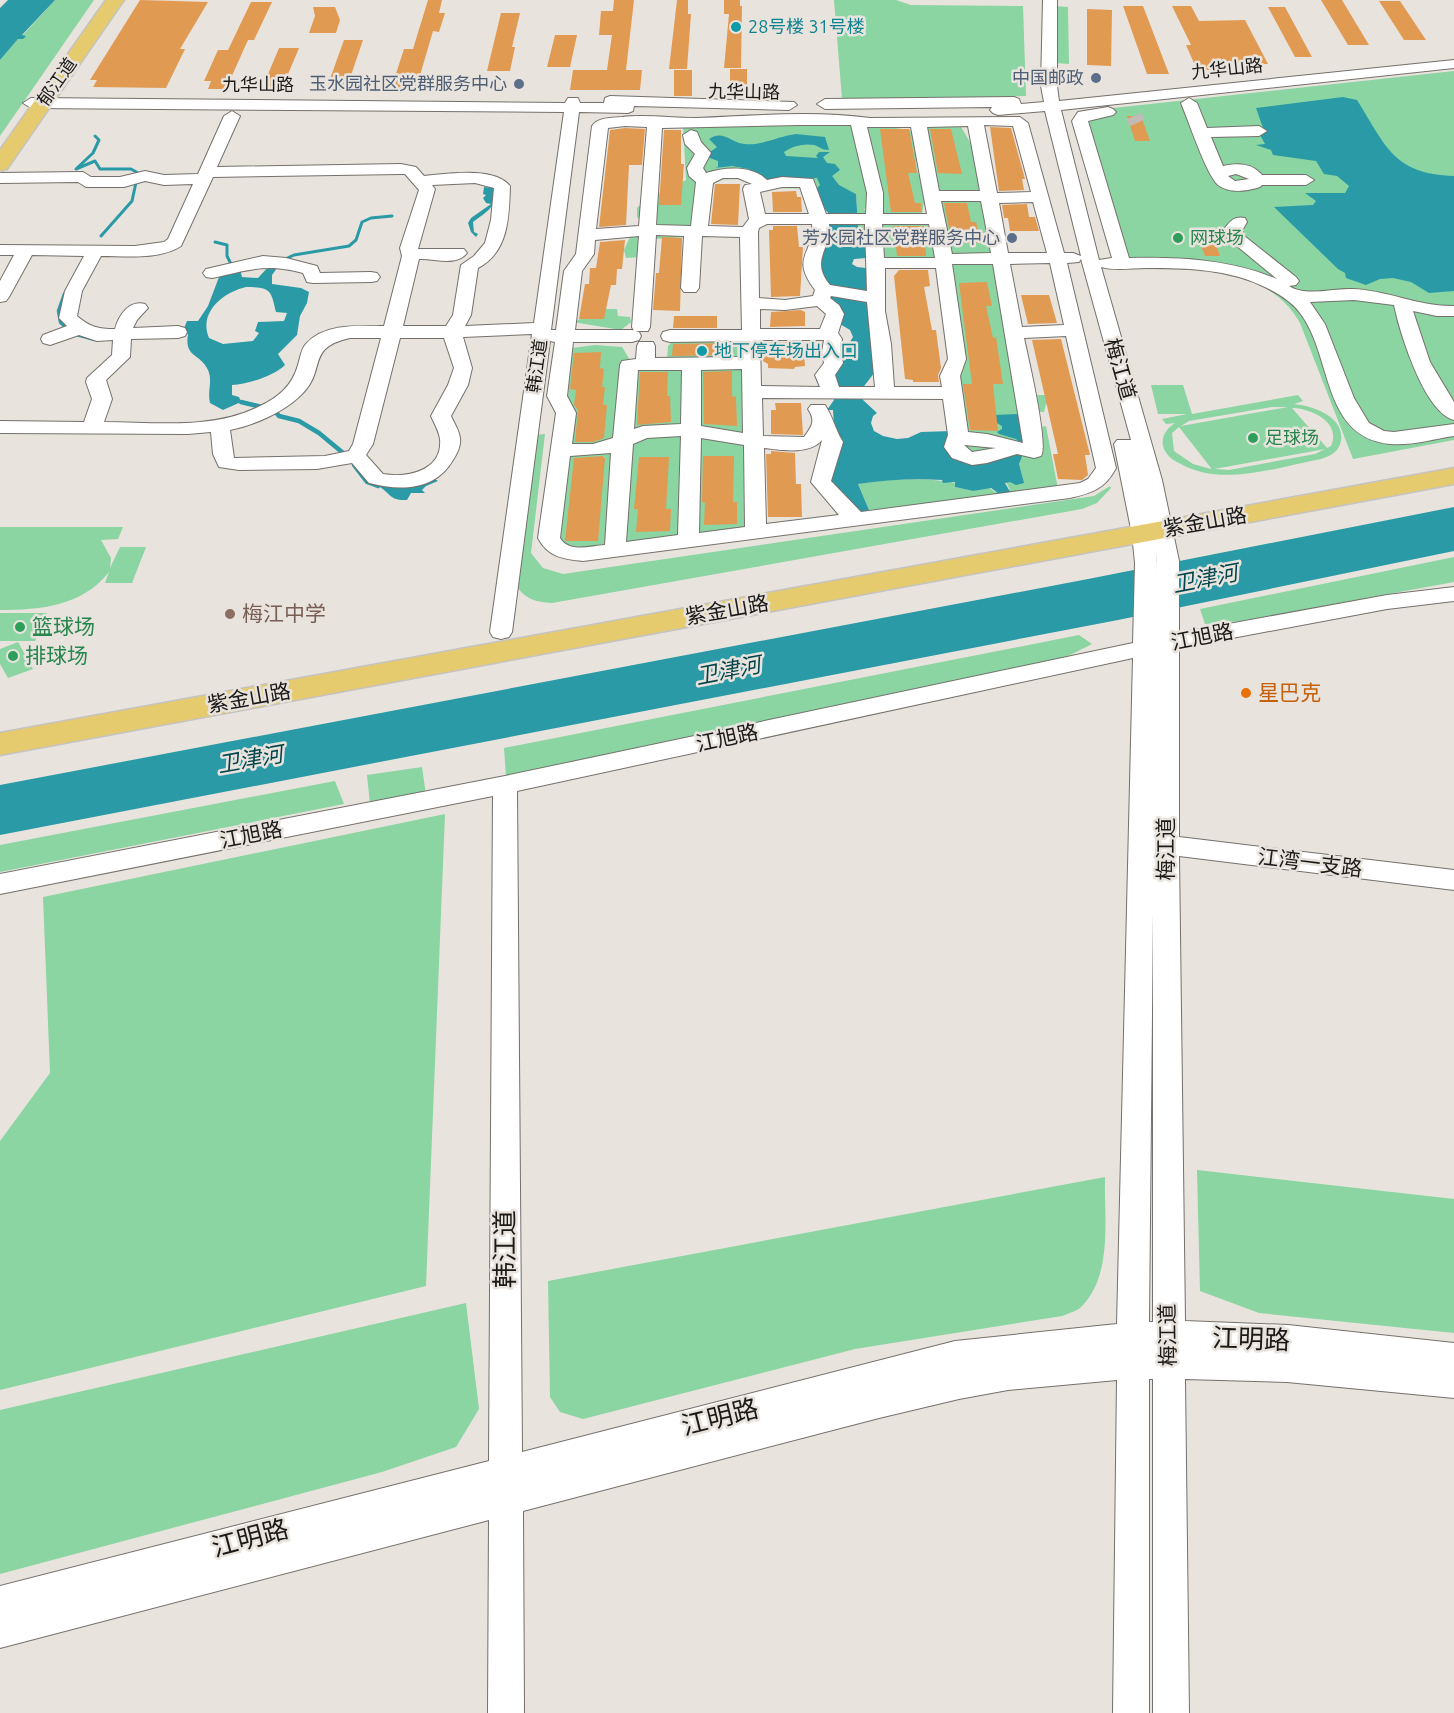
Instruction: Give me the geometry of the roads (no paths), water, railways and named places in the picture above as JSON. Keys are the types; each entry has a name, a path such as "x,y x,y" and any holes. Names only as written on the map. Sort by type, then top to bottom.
{"main road":[{"name":"郁江道","path":"0,165 104,0"},
{"name":"郁江道","path":"0,148 115,0"},
{"name":"紫金山路","path":"0,744 1151,523 1454,459"},
{"name":"紫金山路","path":"0,723 501,632 1151,523 1454,476"}],"street":[{"name":"梅江道","path":"1039,0 1037,67 1086,263 1134,482 1168,561 1156,632 1133,1351 1131,1713"},
{"name":"梅江道","path":"1046,104 1050,0"},
{"name":"九华山路","path":"1046,104 1454,57"},
{"name":"九华山路","path":"39,100 572,104 769,112 1046,104 1454,63"},
{"path":"1122,263 1080,121 1081,117 1090,114 1133,112 1189,103 1454,73"},
{"path":"1189,103 1216,169 1221,172 1219,175 1222,181 1231,185 1249,186 1257,180 1306,180"},
{"name":"韩江道","path":"501,632 572,104"},
{"path":"0,250 161,249 175,242 194,219 205,176 232,116"},
{"path":"800,120 918,122 1014,120 1020,123 1059,263 1106,468 1100,481 1088,488 1070,492 583,554 561,552 552,545 549,538 566,413 557,396 573,271 585,254 600,126 625,121 654,122 691,129 800,120"},
{"path":"918,122 944,263 957,359 950,376 958,435 954,441 954,447 957,452 969,458 983,460 1019,449 1034,452 1015,333 975,121"},
{"path":"641,344 654,122"},
{"path":"858,122 875,193 867,219 876,262 876,298 882,344 875,393"},
{"path":"691,129 693,144 703,153 695,168 695,173 705,180"},
{"path":"1202,134 1259,131"},
{"path":"0,178 83,177 86,182 124,182 140,176 164,180 205,176 401,169 410,170 427,189 409,248 411,256 363,444 350,458 326,464 285,462 238,465 225,463 219,426"},
{"path":"690,288 693,236 701,226 702,192 705,180 716,174 739,172 759,181 761,186"},
{"path":"350,458 376,479 406,483 439,468 450,447 450,436 441,416 458,385 463,368 452,332 462,315 470,265 486,256 493,244 499,221 502,186 499,182 484,178 419,181"},
{"path":"756,532 750,303 753,226 751,189 796,180 807,182 824,219 821,236 812,253 811,264 812,272 835,314 829,328 829,334 833,339 831,352 834,363 825,375 824,392"},
{"path":"931,196 1041,197"},
{"path":"587,234 608,235 648,230 698,231 824,219 936,219"},
{"path":"1239,222 1234,228 1235,237 1284,275 1313,317 1356,422 1367,431 1399,438 1454,430"},
{"path":"0,297 26,250"},
{"path":"96,250 75,288 64,334 122,336 178,332"},
{"path":"411,256 425,253 442,258 454,255"},
{"path":"224,267 279,262 311,270 313,278 371,277"},
{"path":"876,262 1195,264 1233,268 1270,282 1300,297 1339,292 1401,302 1430,310 1454,311"},
{"path":"750,303 785,305 823,294 876,298"},
{"path":"1401,302 1406,324 1421,364 1434,388 1454,414"},
{"path":"92,428 102,399 96,382 97,378 121,357 122,336 128,317 139,308"},
{"path":"615,549 629,364 641,344 659,327 668,332 670,336 829,334"},
{"path":"1015,333 1074,330"},
{"path":"0,427 188,428 219,426 249,418 271,409 294,392 303,380 310,354 319,341 335,334 350,332 541,332 641,344 692,364 751,363"},
{"path":"688,541 692,364"},
{"path":"752,392 951,393"},
{"path":"824,392 813,400 823,416 823,425 833,442 828,459 823,465 821,482 829,494 855,519"},
{"path":"562,450 593,450 611,447 643,432 659,430 706,432 753,442 796,444 810,442 823,425"},
{"path":"810,442 823,465"},
{"name":"梅江道","path":"1151,523 1146,563 1156,632 1166,845 1171,1713"},
{"name":"江旭路","path":"0,884 505,785 1156,632 1454,594"},
{"name":"韩江道","path":"505,785 506,1713"},
{"name":"江湾一支路","path":"1166,845 1454,880"},
{"name":"江明路","path":"0,1604 505,1486 879,1402 1133,1351 1168,1350 1231,1336 1337,1343 1454,1358"},
{"name":"江明路","path":"1168,1350 1238,1364 1383,1374 1454,1383"},
{"name":"江明路","path":"0,1630 505,1486"}],"water":[{"path":"8,0 55,0 22,35 26,36 18,39 0,60 0,8"},
{"path":"1343,97 1357,100 1384,144 1404,163 1417,170 1454,176 1454,291 1429,293 1411,282 1393,278 1380,279 1366,285 1346,278 1345,273 1338,269 1274,207 1313,205 1316,201 1305,193 1345,193 1349,186 1337,176 1324,174 1316,161 1273,155 1271,150 1256,145 1265,144 1260,135 1263,128 1256,108"},
{"path":"796,134 825,137 829,150 814,145 803,145 784,152 786,156 818,158 816,156 819,152 830,152 823,157 827,163 835,164 840,170 832,176 839,185 856,194 858,226 867,244 867,258 854,259 852,264 866,268 869,277 866,281 871,283 864,294 870,311 875,372 861,390 863,400 877,413 873,416 871,423 874,431 897,439 908,438 921,432 952,431 963,460 1021,444 1016,439 997,432 1002,429 1002,426 995,422 994,415 1019,414 1024,432 1024,446 1019,464 1024,483 1016,485 1010,482 1005,483 1012,495 1005,498 991,488 973,491 955,487 955,482 943,483 942,480 889,480 858,484 869,510 859,513 833,482 824,481 834,426 833,410 827,410 834,400 833,351 848,345 853,337 850,330 835,321 816,275 826,228 832,217 820,204 819,198 821,198 815,190 820,185 817,178 764,180 749,169 732,166 715,168 718,167 718,161 707,157 717,147 709,139 714,136 719,135 740,143 751,144"},
{"path":"484,187 495,188 495,200 486,212 473,222 474,232 478,234 476,237 471,232 468,223 471,218 491,204 486,203 483,198 486,195 483,194"},
{"path":"271,264 280,264 272,275 272,284 301,288 309,292 307,303 300,316 297,335 278,354 285,365 260,379 232,385 232,395 239,397 241,402 223,410 210,403 208,370 190,351 187,342 188,334 182,333 187,321 198,321 208,306 219,277 240,269 242,277 258,278","holes":["246,287 268,291 273,299 276,312 287,313 284,321 258,322 255,331 259,333 253,341 223,344 209,338 207,320 215,305 229,293"]},
{"path":"427,479 438,481 426,486 422,490 425,493 411,493 407,500 393,498 378,486"},
{"name":"卫津河","path":"1454,507 1454,551 1118,620 0,835 0,785 1088,579"}],"waterway":[{"path":"95,136 99,140 93,153 76,169 95,161 100,169 131,169 138,173 132,201 101,236"},
{"path":"279,262 294,255 349,246 356,240 362,222 371,218 392,216"},
{"path":"215,242 227,245 227,256 233,268"},
{"path":"65,294 59,311 61,322 73,333 95,339"},
{"path":"241,402 274,410 279,416 299,421 319,433 348,457"},
{"path":"354,465 367,482 378,486"}],"tunnel":[{"path":"1134,116 1137,123"}],"place":[{"name":"28号楼 31号楼","path":"736,27"},
{"name":"中国邮政","path":"1096,78"},
{"name":"玉水园社区党群服务中心","path":"519,84"},
{"name":"芳水园社区党群服务中心","path":"1012,238"},
{"name":"网球场","path":"1178,238"},
{"name":"地下停车场出入口","path":"702,351"},
{"name":"足球场","path":"1253,438"},
{"name":"梅江中学","path":"230,614"},
{"name":"篮球场","path":"20,627"},
{"name":"排球场","path":"13,656"},
{"name":"星巴克","path":"1246,693"}]}
